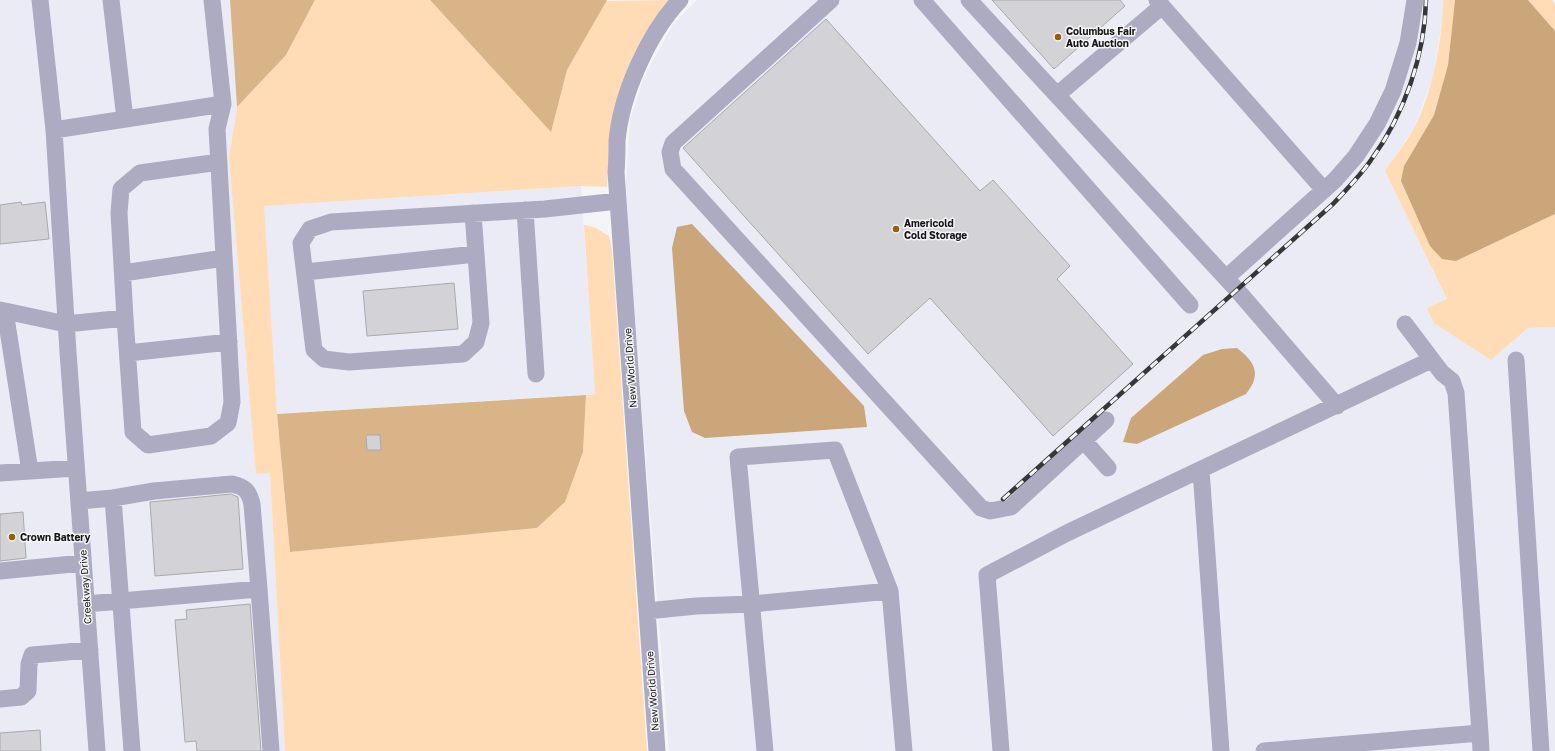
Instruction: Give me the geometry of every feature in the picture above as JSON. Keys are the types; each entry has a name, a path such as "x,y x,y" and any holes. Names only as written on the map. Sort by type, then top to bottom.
{"street":[{"name":"Creekway Drive","path":"40,0 54,130 66,324 97,751"},
{"path":"111,0 124,120"},
{"path":"212,0 223,104 217,130 219,162 224,258 229,342 232,402 228,423 211,436 148,445 133,432 119,213 121,189 140,173 219,162"},
{"name":"New World Drive","path":"657,751 618,201 618,140 626,100 636,74 652,40 670,10 680,0"},
{"path":"831,0 673,143 670,152 673,169 981,508 990,511 1011,507 1106,420"},
{"path":"922,0 1190,305"},
{"path":"969,0 1226,278 1336,406"},
{"path":"1226,278 1324,190 1356,156 1377,124 1393,90 1408,43 1414,0"},
{"path":"1057,95 1160,3 1324,190"},
{"path":"54,130 223,104"},
{"path":"473,213 481,323 476,342 463,354 349,362 324,359 314,350 301,243 310,229 331,222 473,213 525,210 618,201"},
{"path":"525,210 536,374"},
{"path":"305,272 476,254"},
{"path":"123,273 224,258"},
{"path":"30,471 3,310 66,324 125,318"},
{"path":"1405,324 1431,360 1442,373 1452,381 1456,394 1481,751"},
{"path":"128,353 229,342"},
{"path":"1001,751 987,574 1067,533 1431,360"},
{"path":"1516,360 1541,751"},
{"path":"1084,441 1108,468"},
{"path":"765,751 738,457 835,450 890,591 904,751"},
{"path":"0,473 76,468"},
{"path":"1201,470 1221,751"},
{"path":"79,501 113,498 154,491 232,484 242,486 249,493 252,504 271,751"},
{"path":"113,498 132,751"},
{"path":"0,571 83,563"},
{"path":"86,604 259,590"},
{"path":"647,611 696,606 752,604 890,591"},
{"path":"0,700 21,697 28,691 28,664 32,655 90,650"},
{"path":"1264,751 1480,733"}],"shaded area":[{"path":"0,0 230,0 237,107 229,158 256,473 270,473 285,751 0,751"},
{"path":"230,0 315,0 286,55 237,107"},
{"path":"315,0 430,0 551,131 567,70 606,1 671,0 648,34 622,83 613,118 607,187 581,186 264,206 277,414 290,552 537,528 565,502 583,452 586,395 595,394 584,225 594,227 609,236 612,251 647,751 285,751 270,473 256,474 229,158 237,107 286,55"},
{"path":"430,0 607,0 567,70 551,132"},
{"path":"697,0 1443,0 1443,18 1433,76 1414,128 1385,171 1447,299 1491,360 1528,328 1555,327 1555,751 669,751 629,248 626,181 630,119 644,77 673,24"},
{"path":"1443,0 1455,0 1448,65 1434,115 1404,166 1456,261 1555,214 1555,327 1528,328 1491,360 1434,323 1427,308 1447,299 1385,171 1411,134 1426,99 1439,48"},
{"path":"1455,0 1528,0 1555,31 1555,214 1456,261 1442,259 1430,246 1401,181 1404,166 1434,115 1448,65"},
{"path":"1528,0 1552,0 1555,4 1555,31"},
{"path":"581,186 595,394 277,414 263,206"},
{"path":"692,224 864,406 867,427 705,438 692,432 684,411 672,248 677,227"},
{"path":"1237,348 1252,363 1255,374 1251,387 1246,394 1137,444 1123,442 1131,418 1203,355 1222,349"},
{"path":"586,395 583,452 565,502 537,528 290,552 277,414"}],"building":[{"name":"Columbus Fair Auto Auction","path":"992,0 1120,0 1125,6 1054,69"},
{"name":"Americold Cold Storage","path":"826,19 980,191 993,180 1070,266 1057,279 1133,364 1053,436 930,298 868,354 683,148"},
{"path":"21,202 22,205 45,202 49,239 0,244 0,205"},
{"path":"454,283 458,329 367,336 363,291"},
{"path":"366,435 380,435 381,450 367,450"},
{"path":"231,494 238,497 243,569 155,576 150,502"},
{"name":"Crown Battery","path":"23,512 26,558 0,561 0,514"},
{"path":"250,604 261,751 197,751 196,741 185,742 175,620 187,619 186,610"},
{"path":"40,730 41,751 0,751 0,733"}],"railway":[{"path":"1003,499 1333,204 1358,177 1383,142 1403,104 1417,63 1422,42 1426,0"}],"place":[{"name":"Columbus Fair Auto Auction","path":"1058,37"},
{"name":"Americold Cold Storage","path":"896,229"},
{"name":"Crown Battery","path":"12,537"}]}
